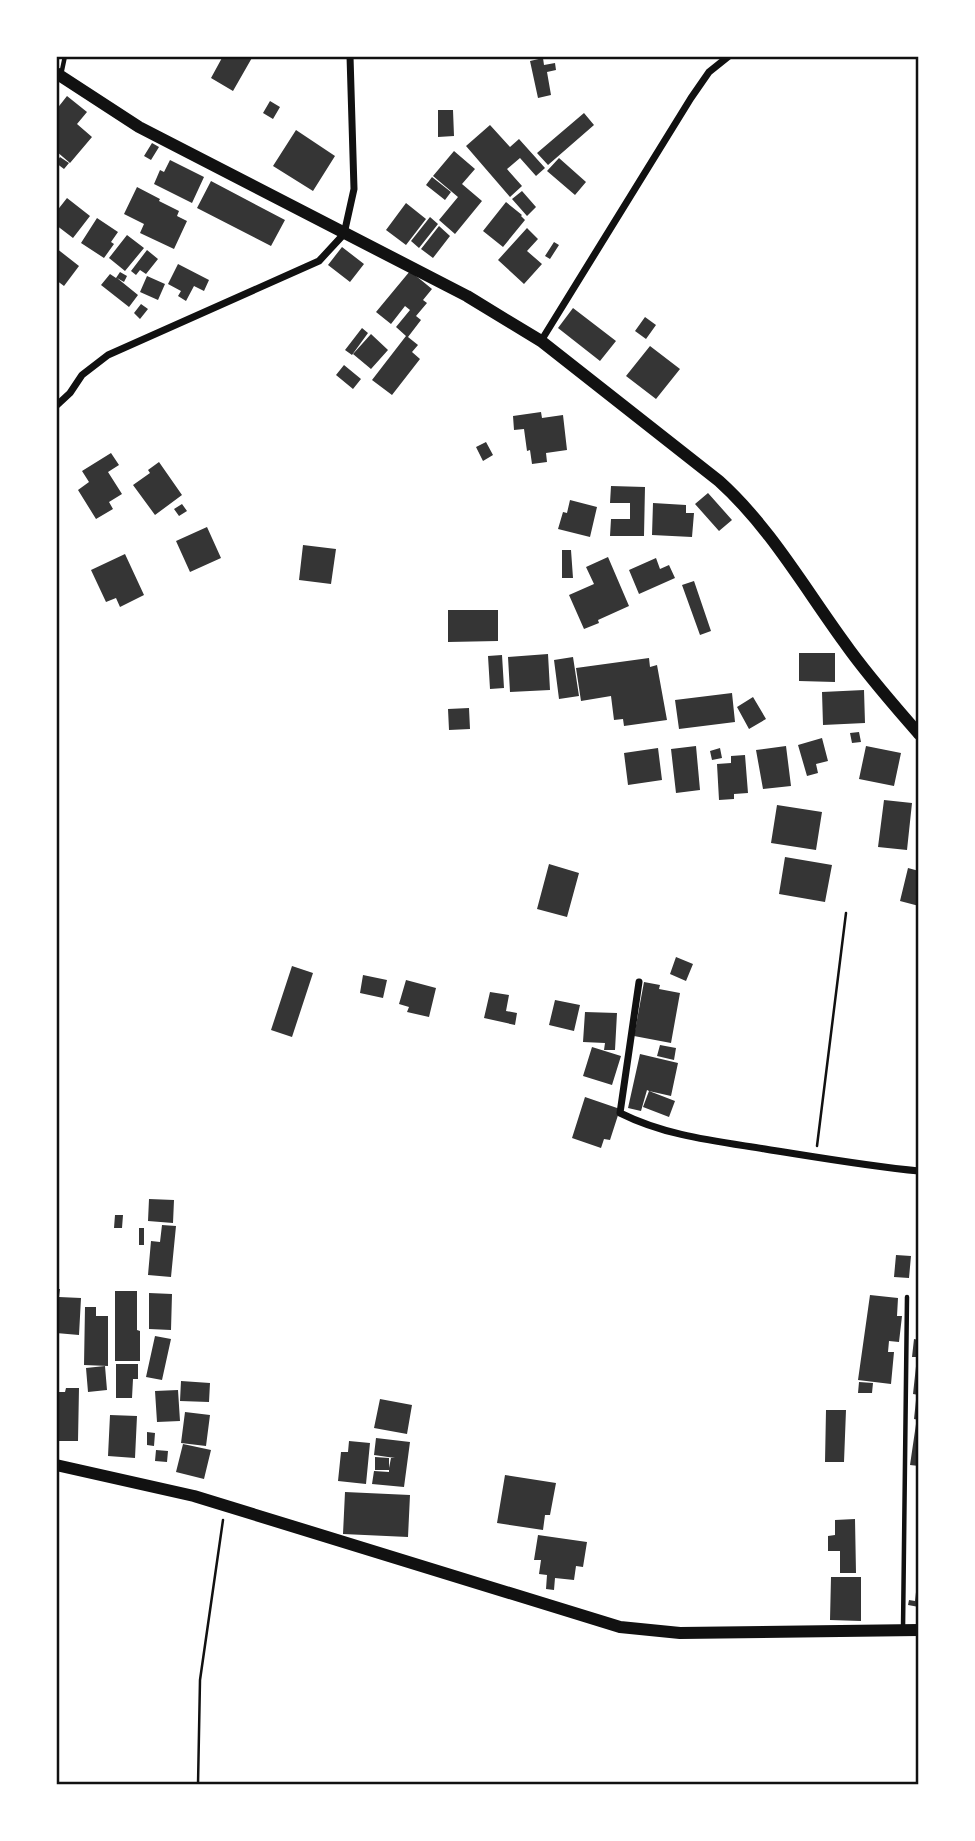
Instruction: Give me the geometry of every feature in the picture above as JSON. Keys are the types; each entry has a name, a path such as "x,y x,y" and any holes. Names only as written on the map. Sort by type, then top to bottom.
{"street":[{"path":"56,406 70,393 82,375 108,355 319,261 344,234 354,189 350,56"},
{"path":"541,341 691,98 709,72 729,56"},
{"path":"59,74 139,127 467,296 541,341 740,500 762,526 877,686 919,734"},
{"path":"639,982 620,1113 647,1127 687,1137 919,1171"},
{"path":"56,1465 194,1496 620,1627 680,1633 919,1630"}],"lane":[{"path":"59,74 65,56"},
{"path":"903,1630 907,1297"}],"path":[{"path":"815,1157 846,913"},
{"path":"198,1785 200,1680 225,1505"}],"building":[{"path":"223,56 253,56 233,91 211,78"},
{"path":"543,58 544,65 555,63 556,70 547,72 551,95 538,98 530,61"},
{"path":"67,96 87,112 77,124 92,137 70,163 56,151 56,110"},
{"path":"270,101 280,107 273,119 263,113"},
{"path":"438,110 453,110 454,136 438,137"},
{"path":"584,113 594,125 548,165 537,153"},
{"path":"490,125 510,147 519,139 545,168 536,176 520,158 507,169 522,186 510,197 466,146"},
{"path":"296,130 335,156 313,191 273,166"},
{"path":"152,143 159,147 151,160 144,156"},
{"path":"454,151 475,169 462,184 482,201 455,234 439,220 458,197 433,176"},
{"path":"60,157 69,163 64,169 56,163"},
{"path":"559,158 586,182 575,195 547,171"},
{"path":"170,160 204,177 192,203 154,184 160,170 164,172"},
{"path":"432,177 451,192 445,200 426,185"},
{"path":"211,181 285,220 271,246 197,208"},
{"path":"137,187 179,211 177,216 187,221 174,249 140,233 144,224 124,214"},
{"path":"522,191 536,207 527,216 512,199"},
{"path":"67,198 90,216 73,238 56,225 56,212"},
{"path":"506,202 525,220 503,247 483,231"},
{"path":"406,203 426,219 406,245 386,230"},
{"path":"430,217 438,224 419,248 411,241"},
{"path":"97,218 118,232 111,242 114,244 104,258 81,243"},
{"path":"439,226 450,236 433,258 421,249"},
{"path":"527,228 538,239 527,251 542,264 524,284 498,260"},
{"path":"127,235 144,248 125,271 109,258"},
{"path":"554,242 559,245 550,259 545,256"},
{"path":"342,247 364,264 350,282 328,265"},
{"path":"56,248 79,266 64,286 56,280"},
{"path":"147,250 158,259 146,274 140,270 136,275 131,271"},
{"path":"178,264 209,280 204,291 194,286 186,301 178,296 181,291 168,284"},
{"path":"410,271 432,289 423,300 427,303 416,316 421,320 408,337 418,345 412,352 420,359 392,395 372,380 406,336 396,327 410,310 405,306 391,324 376,312"},
{"path":"120,272 127,276 124,282 117,278 138,295 129,307 101,285 110,274 116,278"},
{"path":"147,276 165,284 158,300 140,292"},
{"path":"141,304 148,309 140,319 134,313"},
{"path":"573,308 616,341 600,361 558,328"},
{"path":"645,317 656,325 646,339 635,331"},
{"path":"362,328 368,333 352,355 345,350"},
{"path":"371,334 388,350 371,369 353,354"},
{"path":"650,346 680,369 656,399 626,376"},
{"path":"344,365 361,379 353,389 336,375"},
{"path":"541,412 542,418 563,415 567,450 546,453 547,462 532,464 524,429 514,430 513,416"},
{"path":"486,442 493,455 483,461 476,447"},
{"path":"111,453 119,465 108,472 122,494 109,502 113,509 96,519 78,490 89,482 82,471"},
{"path":"159,462 182,495 155,515 133,485 150,473 148,470"},
{"path":"611,486 645,487 644,536 610,536 611,519 630,519 630,503 610,503"},
{"path":"708,493 732,520 719,531 695,504"},
{"path":"570,500 597,507 590,537 558,529 563,512 567,513"},
{"path":"653,503 686,505 686,513 694,513 692,537 652,535"},
{"path":"182,504 187,511 179,516 174,509"},
{"path":"207,527 221,558 190,572 176,541"},
{"path":"303,545 336,549 331,584 299,580"},
{"path":"562,550 571,550 573,578 562,578"},
{"path":"125,554 144,595 120,607 116,598 106,602 91,570"},
{"path":"608,557 629,606 584,629 569,595 594,584 586,567"},
{"path":"656,558 660,569 669,565 675,578 639,594 629,570"},
{"path":"694,581 711,631 700,635 682,585"},
{"path":"448,610 498,610 498,641 448,642"},
{"path":"799,653 835,653 835,682 799,681"},
{"path":"548,654 550,690 510,692 508,657"},
{"path":"502,655 504,688 490,689 488,656"},
{"path":"573,657 579,696 559,699 554,660"},
{"path":"649,658 650,667 657,665 667,720 624,726 623,719 614,720 611,696 581,701 576,668"},
{"path":"864,690 865,723 823,725 822,692"},
{"path":"732,693 735,722 679,729 675,700"},
{"path":"753,697 766,719 749,729 737,707"},
{"path":"469,708 470,729 449,730 448,709"},
{"path":"859,732 861,742 852,743 850,733"},
{"path":"822,738 828,761 816,764 818,773 807,776 798,745"},
{"path":"696,746 700,790 676,793 671,749"},
{"path":"786,746 791,786 763,789 756,750"},
{"path":"866,746 901,753 894,786 859,779"},
{"path":"658,748 662,780 628,785 624,753"},
{"path":"720,748 722,758 712,760 710,751"},
{"path":"745,755 748,793 734,794 734,799 719,800 717,764 731,763 731,756"},
{"path":"884,800 912,803 907,850 878,847"},
{"path":"777,805 822,812 816,850 771,843"},
{"path":"785,857 832,865 825,902 779,894"},
{"path":"549,864 579,873 567,917 537,909"},
{"path":"908,868 919,871 919,906 900,901"},
{"path":"676,957 693,964 686,981 670,974"},
{"path":"292,966 313,973 292,1037 271,1030"},
{"path":"363,975 387,980 383,998 360,993"},
{"path":"406,980 436,988 429,1017 407,1012 409,1007 399,1004"},
{"path":"644,982 660,985 659,989 680,993 671,1043 634,1036"},
{"path":"490,992 509,995 506,1011 517,1013 515,1025 484,1018"},
{"path":"555,1000 580,1005 574,1031 549,1025"},
{"path":"585,1012 617,1013 615,1050 604,1050 605,1043 583,1042"},
{"path":"660,1045 676,1048 674,1060 657,1056"},
{"path":"592,1047 621,1056 612,1085 583,1076"},
{"path":"640,1054 678,1063 671,1096 647,1090 641,1111 628,1108"},
{"path":"649,1091 675,1101 669,1117 643,1107"},
{"path":"585,1097 620,1109 610,1140 604,1139 601,1148 572,1138"},
{"path":"149,1199 174,1200 173,1223 148,1221"},
{"path":"115,1215 123,1215 122,1228 114,1228"},
{"path":"162,1225 176,1226 171,1277 148,1275 151,1241 160,1242"},
{"path":"139,1228 144,1228 144,1245 139,1245"},
{"path":"896,1255 911,1256 909,1278 894,1277"},
{"path":"56,1289 60,1289 59,1297 81,1298 79,1335 56,1333"},
{"path":"115,1291 137,1291 140,1361 115,1361"},
{"path":"149,1293 172,1294 171,1330 149,1329"},
{"path":"870,1295 898,1298 897,1316 902,1316 899,1342 889,1341 888,1352 894,1352 891,1384 858,1380"},
{"path":"85,1307 96,1307 96,1316 108,1316 108,1366 84,1365"},
{"path":"155,1336 171,1339 162,1380 146,1377"},
{"path":"914,1339 919,1340 919,1395 913,1394 917,1357 912,1357"},
{"path":"116,1364 138,1364 138,1379 133,1379 132,1398 116,1398"},
{"path":"105,1366 107,1390 88,1392 86,1368"},
{"path":"181,1381 210,1383 209,1402 180,1401"},
{"path":"859,1382 873,1383 872,1393 858,1393"},
{"path":"66,1388 79,1388 78,1441 56,1441 56,1392 65,1392"},
{"path":"178,1390 180,1421 157,1422 155,1391"},
{"path":"380,1399 412,1405 407,1434 374,1428"},
{"path":"916,1400 919,1400 919,1420 914,1419"},
{"path":"826,1410 846,1410 844,1462 825,1462"},
{"path":"185,1412 210,1415 206,1446 181,1443"},
{"path":"110,1415 137,1416 135,1458 108,1456"},
{"path":"916,1424 919,1425 919,1466 910,1465"},
{"path":"147,1432 155,1433 154,1446 147,1445"},
{"path":"376,1438 410,1442 404,1487 372,1484 374,1471 389,1472 375,1470 375,1457 389,1458 389,1468 391,1458 395,1458 374,1455"},
{"path":"349,1441 370,1443 366,1484 338,1481 341,1452 348,1452"},
{"path":"183,1444 211,1450 204,1479 176,1472"},
{"path":"156,1450 168,1451 167,1462 155,1461"},
{"path":"505,1475 556,1483 550,1515 545,1515 543,1530 497,1523"},
{"path":"345,1492 410,1495 408,1537 343,1534"},
{"path":"855,1519 856,1573 840,1573 840,1551 828,1551 828,1536 835,1535 835,1520"},
{"path":"538,1535 587,1542 583,1567 576,1566 574,1580 555,1578 554,1590 546,1589 547,1575 539,1574 541,1560 534,1560"},
{"path":"831,1577 861,1577 861,1621 830,1620"},
{"path":"917,1583 919,1607 908,1605 909,1600 915,1601"}]}
